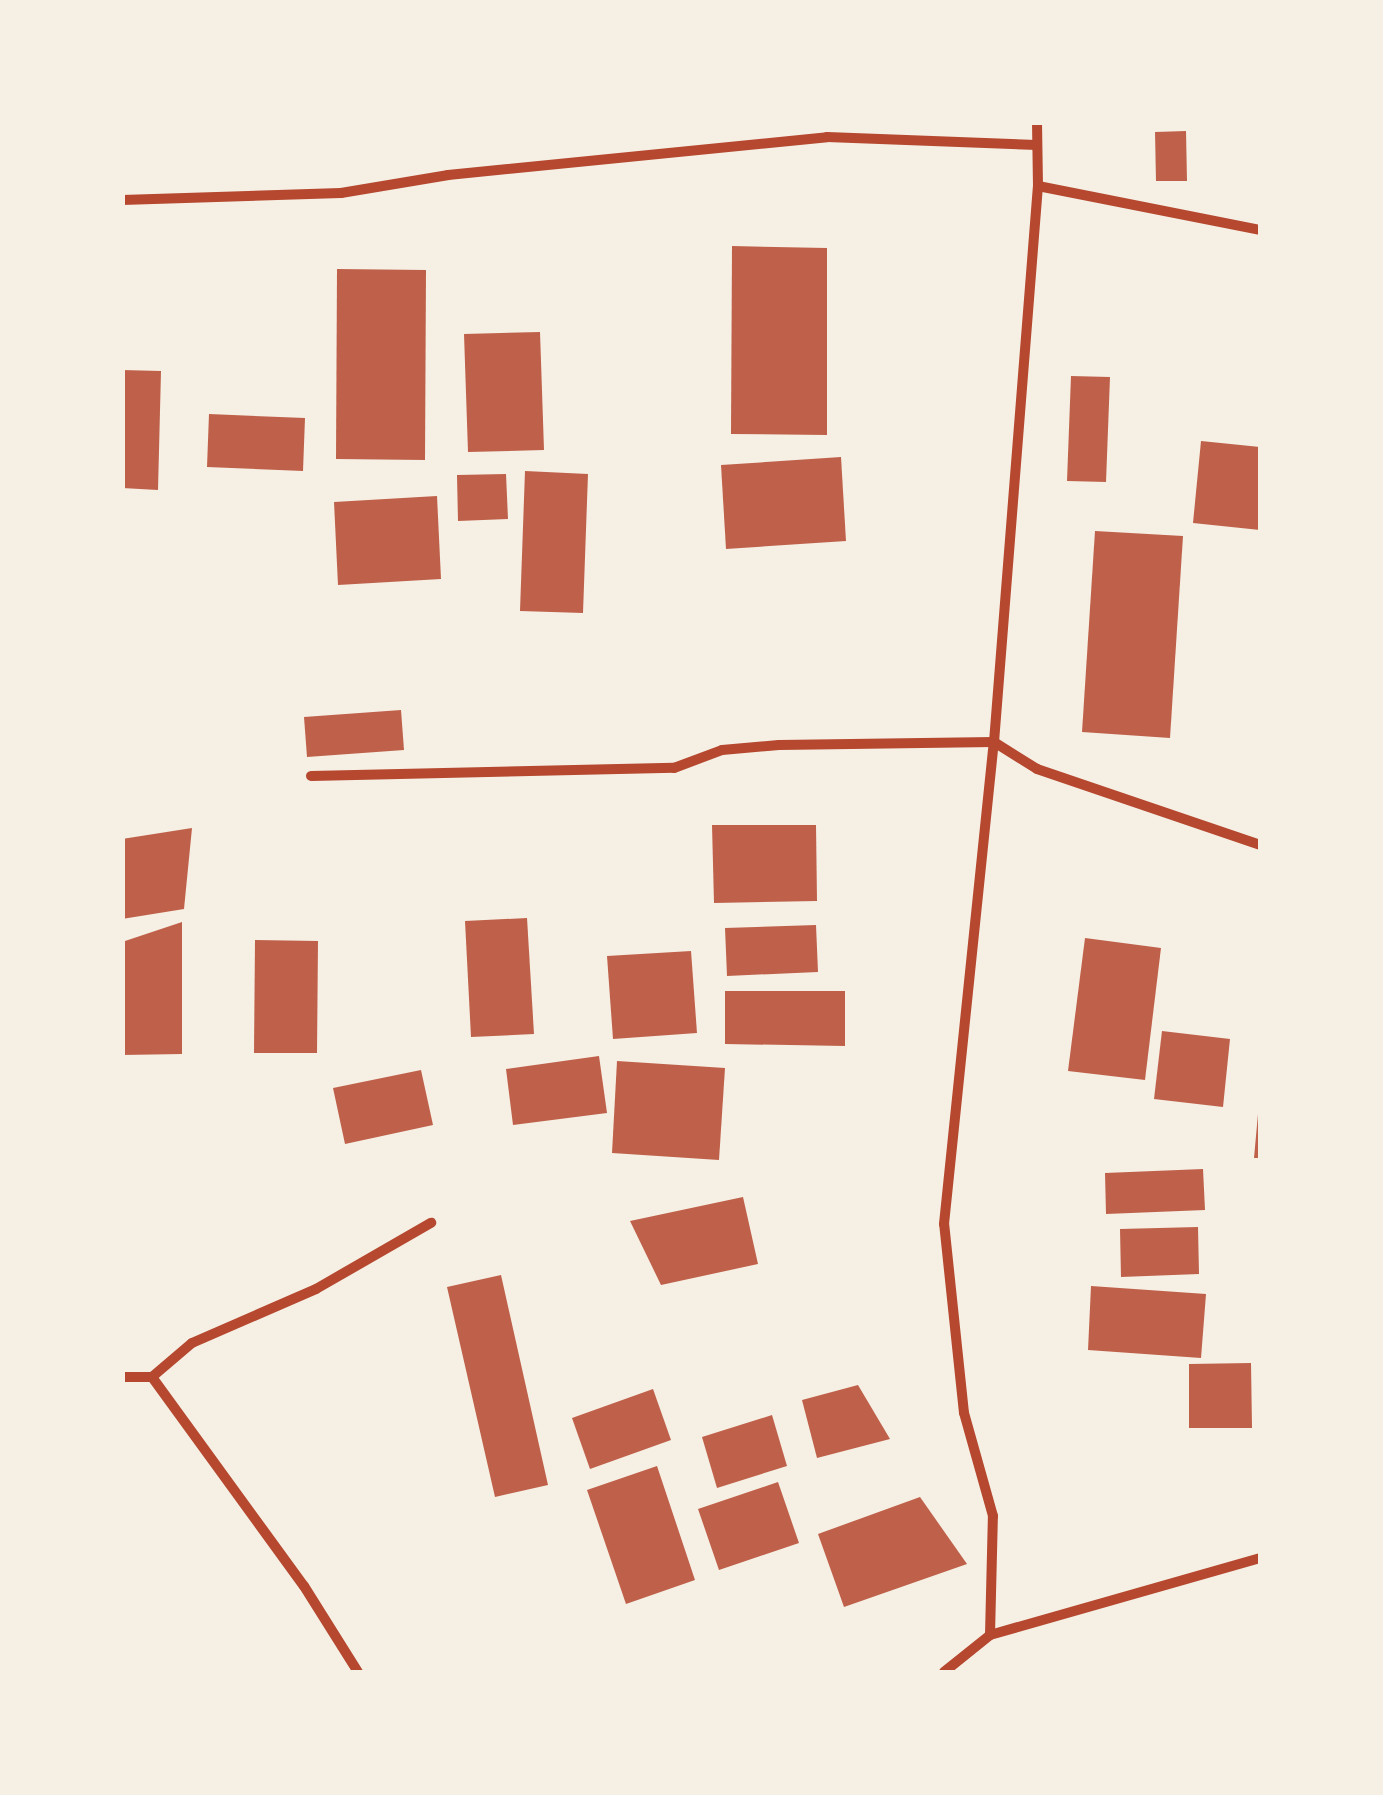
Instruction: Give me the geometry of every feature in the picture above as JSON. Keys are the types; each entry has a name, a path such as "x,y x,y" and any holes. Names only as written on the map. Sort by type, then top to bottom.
{"street":[{"path":"990,1634 992,1516 964,1413 944,1224 994,742 1038,186 1037,122"},
{"path":"122,200 341,193 448,175 827,136 1036,145"},
{"path":"1038,186 1260,230"},
{"path":"311,776 674,768 722,750 779,745 994,742 1037,769 1260,844"},
{"path":"122,1376 152,1377 192,1344 316,1288 432,1223"},
{"path":"152,1377 304,1586 358,1672"},
{"path":"944,1672 990,1634 1260,1558"}],"building":[{"path":"1186,131 1187,181 1156,181 1155,132"},
{"path":"732,246 827,248 827,435 731,434"},
{"path":"337,269 426,270 425,460 336,459"},
{"path":"540,332 544,450 468,452 464,334"},
{"path":"122,370 161,371 158,490 122,488"},
{"path":"1071,376 1110,377 1106,482 1067,481"},
{"path":"209,414 305,418 303,471 207,467"},
{"path":"1201,441 1260,447 1260,530 1193,523"},
{"path":"841,457 846,541 726,549 721,465"},
{"path":"525,471 588,474 583,613 520,611"},
{"path":"506,474 508,519 458,521 457,475"},
{"path":"437,496 441,579 338,585 334,502"},
{"path":"1095,531 1183,536 1170,738 1082,732"},
{"path":"401,710 404,750 307,757 304,717"},
{"path":"712,825 816,825 817,901 714,903"},
{"path":"192,828 184,909 122,919 122,839"},
{"path":"527,918 534,1034 471,1037 465,921"},
{"path":"182,922 182,1054 122,1055 122,942"},
{"path":"816,925 818,972 727,976 725,928"},
{"path":"1085,938 1161,948 1145,1080 1068,1071"},
{"path":"255,940 318,941 317,1053 254,1053"},
{"path":"691,951 697,1033 613,1039 607,956"},
{"path":"725,991 845,991 845,1046 725,1044"},
{"path":"1162,1031 1230,1039 1223,1107 1154,1099"},
{"path":"599,1056 607,1113 513,1125 506,1069"},
{"path":"617,1061 725,1068 719,1160 612,1153"},
{"path":"421,1070 433,1125 345,1144 333,1088"},
{"path":"1258,1114 1260,1158 1254,1158"},
{"path":"1203,1169 1205,1210 1106,1214 1105,1173"},
{"path":"743,1197 758,1264 661,1285 630,1221"},
{"path":"1198,1227 1199,1274 1121,1277 1120,1229"},
{"path":"501,1275 548,1485 495,1497 447,1287"},
{"path":"1091,1286 1206,1294 1201,1358 1088,1350"},
{"path":"1251,1363 1252,1428 1189,1428 1189,1364"},
{"path":"858,1385 890,1439 817,1458 802,1400"},
{"path":"653,1389 671,1440 590,1469 572,1418"},
{"path":"772,1415 787,1466 717,1488 702,1437"},
{"path":"657,1466 695,1580 626,1604 587,1490"},
{"path":"778,1482 799,1543 719,1570 698,1509"},
{"path":"920,1497 967,1564 844,1607 818,1534"}]}
